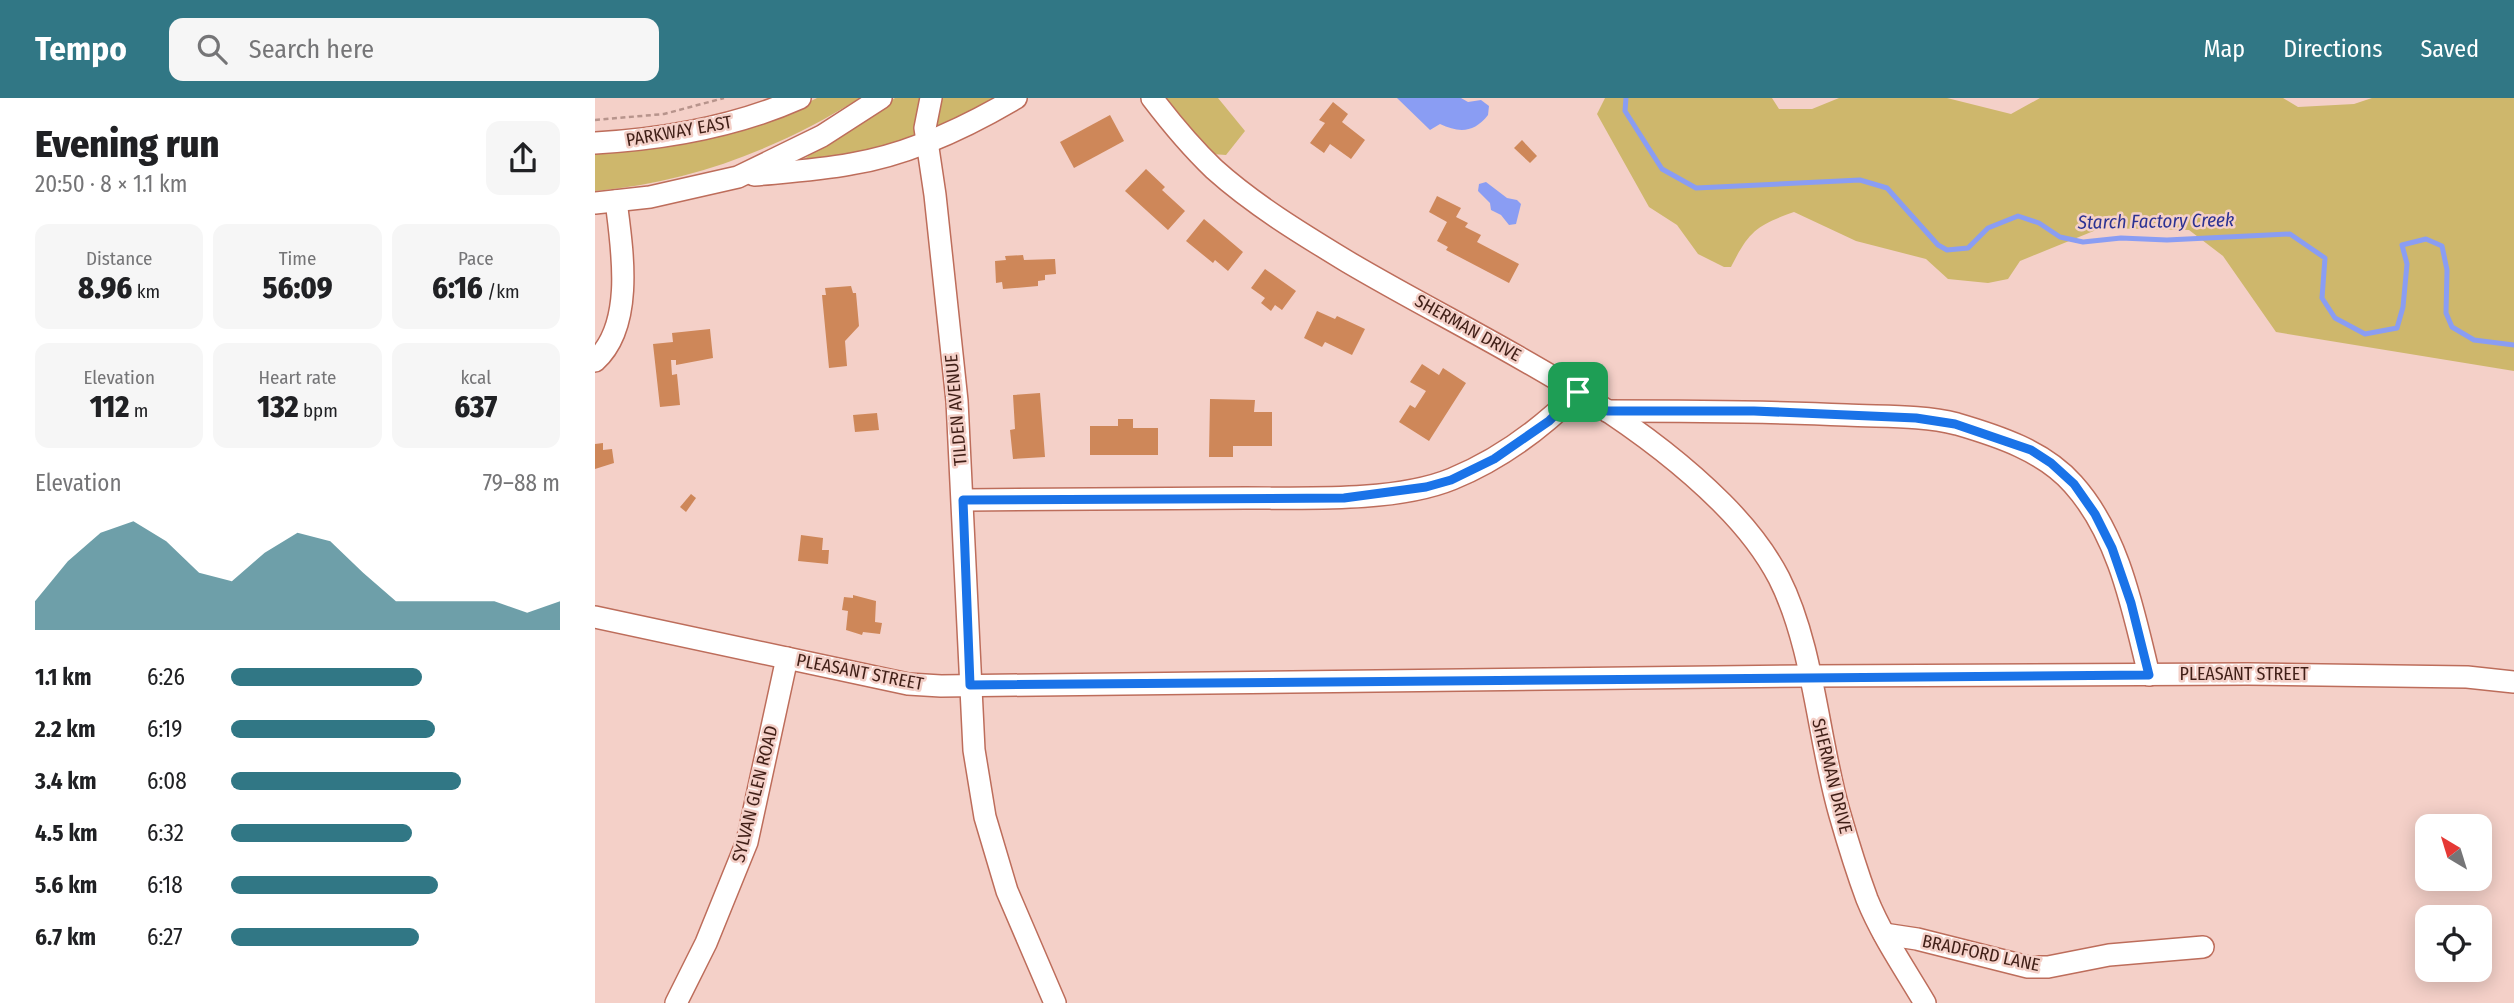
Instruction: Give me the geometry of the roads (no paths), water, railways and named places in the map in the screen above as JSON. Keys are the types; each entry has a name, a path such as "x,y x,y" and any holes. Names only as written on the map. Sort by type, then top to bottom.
{"street":[{"name":"PARKWAY EAST","path":"595,143 639,140 728,125 800,98"},
{"path":"738,177 822,136 881,98"},
{"name":"TILDEN AVENUE","path":"931,98 926,115 926,143 935,195 957,401 974,750 985,817 1007,891 1055,1003"},
{"path":"595,361 612,334 623,296 623,253 605,202 650,197 738,177 852,164 926,143 1016,98"},
{"name":"SHERMAN DRIVE","path":"1151,98 1179,133 1215,170 1297,231 1607,411 1673,459 1722,504 1751,537 1779,577 1794,617 1839,813 1867,899 1884,934 1925,1003"},
{"path":"963,500 1344,498 1426,487 1451,480 1494,459 1549,421 1578,392"},
{"path":"1607,411 1754,411 1916,418 1955,424 2031,450 2051,463 2074,484 2095,514 2112,548 2131,603 2149,675"},
{"name":"PLEASANT STREET","path":"595,617 908,684 2149,675 2467,677 2514,682"},
{"name":"SYLVAN GLEN ROAD","path":"676,1003 706,943 747,842 787,658"},
{"name":"BRADFORD LANE","path":"1884,934 1917,939 2028,967 2048,967 2109,955 2203,947"}],"water":[{"path":"1397,98 1461,98 1468,102 1481,100 1489,106 1488,115 1483,121 1466,130 1440,124 1430,130"},
{"path":"1486,182 1507,198 1517,200 1521,204 1516,224 1509,225 1501,215 1491,210 1490,203 1478,191 1479,184"}],"waterway":[{"name":"Starch Factory Creek","path":"1626,98 1625,111 1662,169 1696,188 1860,180 1887,188 1938,245 1947,250 1968,248 1988,228 2018,216 2039,223 2060,237 2083,242 2121,238 2167,240 2290,234 2325,258 2322,298 2335,318 2365,334 2397,328 2403,307 2407,264 2402,245 2426,239 2442,246 2447,270 2446,313 2452,327 2474,340 2514,345"}]}
